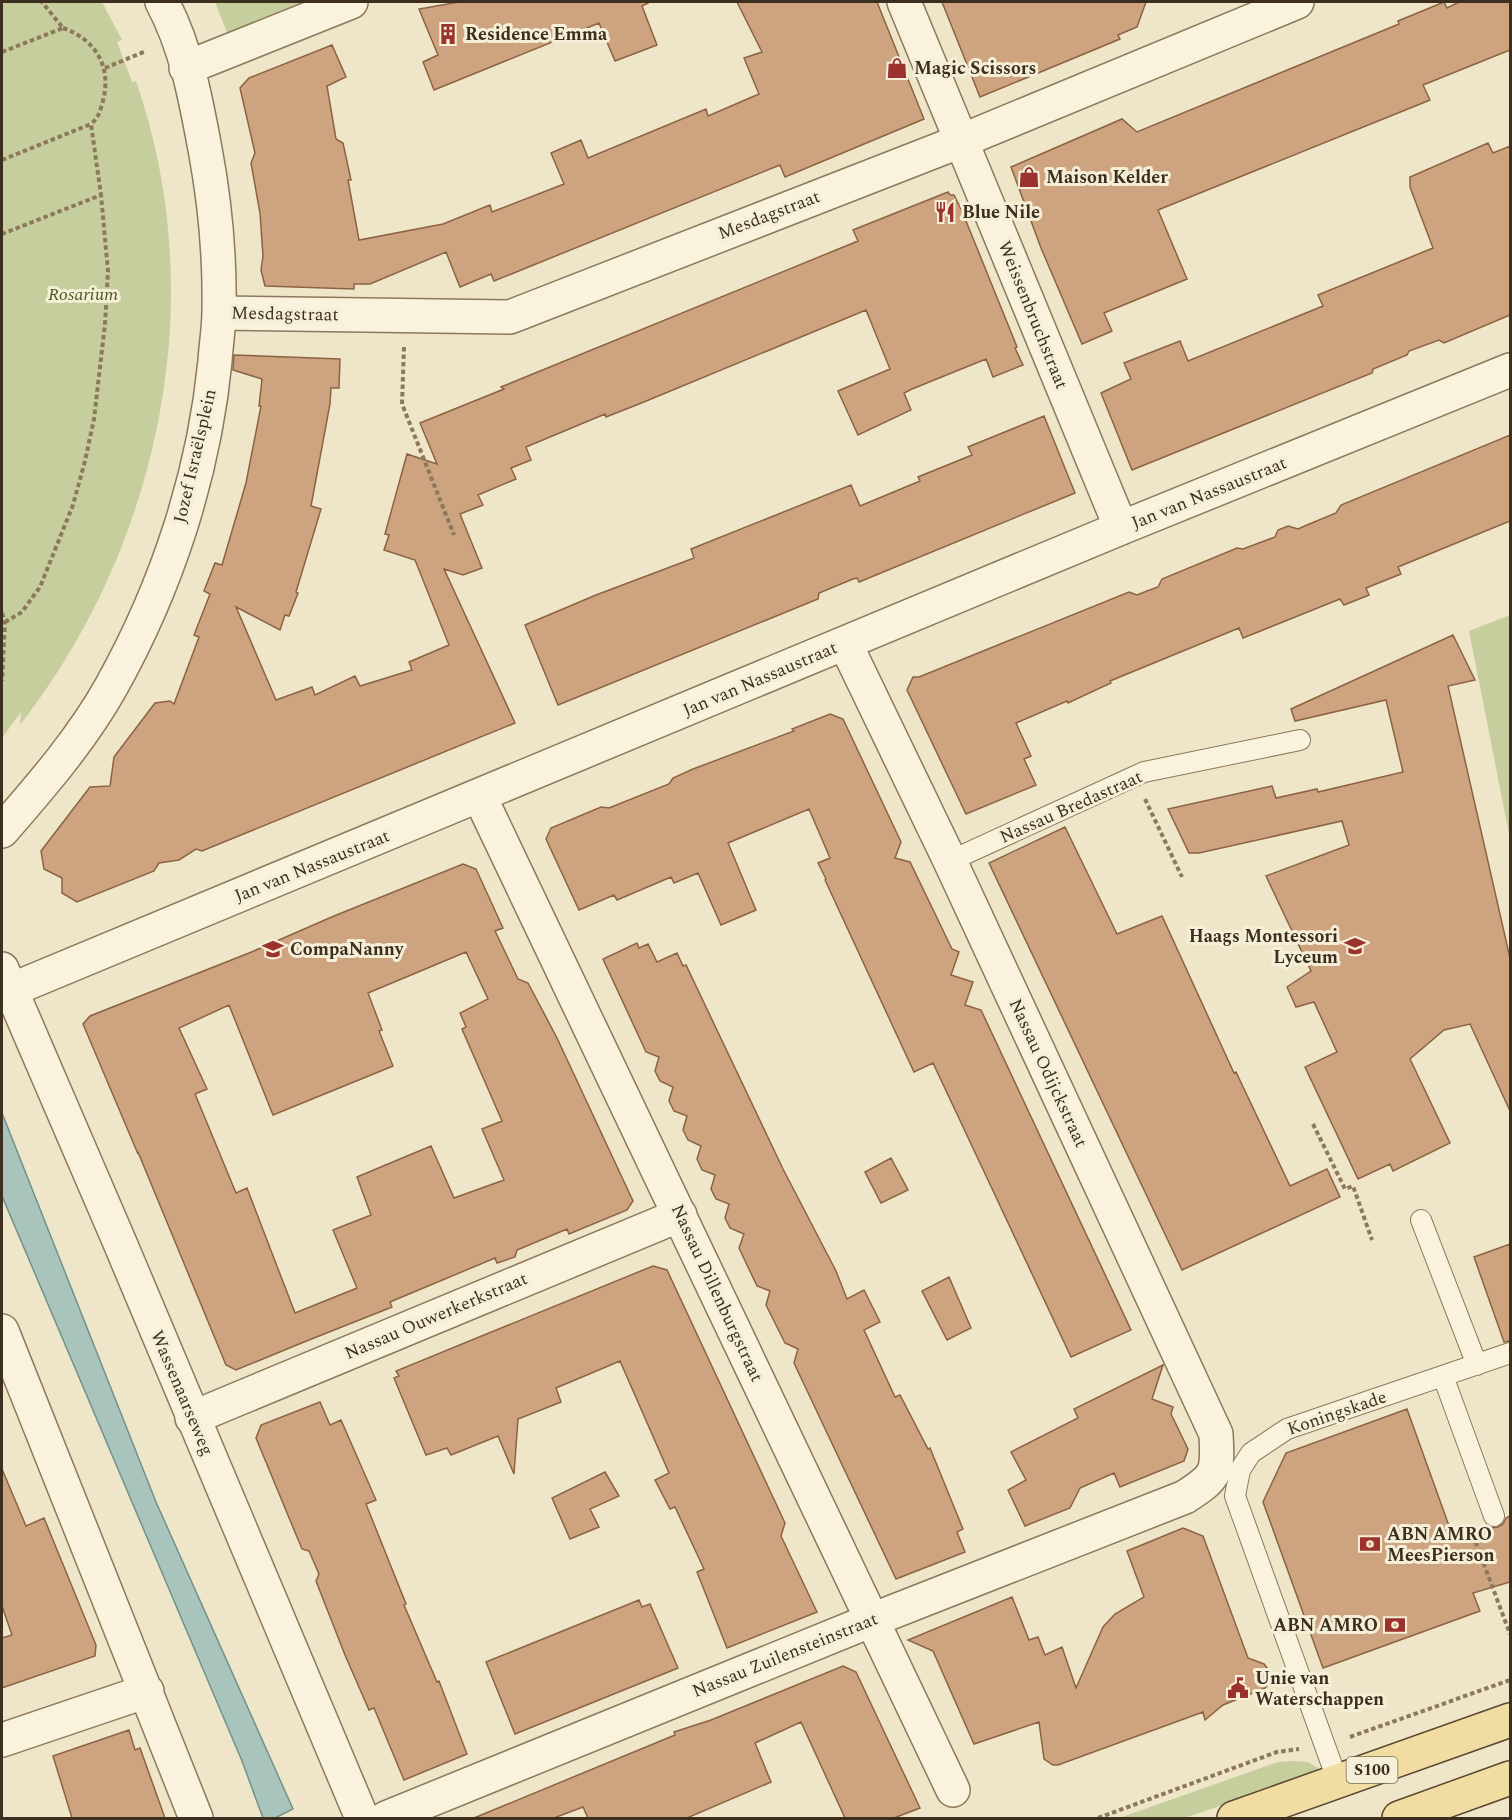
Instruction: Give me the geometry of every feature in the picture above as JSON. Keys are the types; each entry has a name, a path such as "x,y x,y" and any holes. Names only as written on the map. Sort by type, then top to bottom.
{"main road":[{"name":"S100","path":"1234,1818 1510,1720"},
{"path":"1400,1818 1510,1778"}],"street":[{"path":"186,68 351,2"},
{"name":"Weissenbruchstraat","path":"904,2 1121,528"},
{"name":"Mesdagstraat","path":"219,313 510,317 961,141 1297,2"},
{"name":"Jozef Israëlsplein","path":"2,831 43,783 86,726 115,679 156,594 185,509 210,404 219,313 218,250 213,188 174,13"},
{"name":"Jan van Nassaustraat","path":"6,979 480,797 1121,528 1353,436 1510,370"},
{"name":"Nassau Odijckstraat","path":"845,643 950,861 1216,1434 1229,1467"},
{"name":"Nassau Dillenburgstraat","path":"480,797 953,1790"},
{"name":"Wassenaarseweg","path":"6,979 120,1243 362,1818"},
{"name":"Nassau Ouwerkerkstraat","path":"192,1418 680,1215"},
{"path":"2,1331 196,1818"},
{"name":"Nassau Zuilensteinstraat","path":"386,1818 872,1620 1185,1497 1229,1467"},
{"path":"2,1740 147,1691"}],"lane":[{"name":"Nassau Bredastraat","path":"950,861 1144,772 1300,740"},
{"path":"1421,1220 1477,1365"},
{"name":"Koningskade","path":"1229,1467 1287,1429 1510,1353"},
{"path":"1443,1376 1494,1516"},
{"path":"1229,1467 1235,1496 1338,1782"}],"path":[{"path":"2,160 91,124 97,118 105,95 105,68 91,46 63,28 42,2"},
{"path":"105,68 174,13"},
{"path":"2,52 63,28"},
{"path":"5,622 22,612 39,587 73,505 94,419 105,324 108,271 91,124"},
{"path":"2,234 101,195"},
{"path":"406,315 402,405 454,535"},
{"path":"2,613 5,622 2,681"},
{"path":"1155,821 1182,877"},
{"path":"1313,1125 1345,1189 1353,1186 1372,1240"},
{"path":"1499,1604 1510,1634"}],"green space":[{"name":"Rosarium","path":"2,2 102,2 122,40 117,42 132,82 136,81 159,164 170,248 170,333 159,417 138,500 108,579 68,655 20,725 21,712 2,738"},
{"path":"215,2 326,2 230,40"},
{"path":"1510,615 1510,839 1469,631"},
{"path":"1278,1762 1308,1762 1318,1768 1319,1773 1184,1818 1119,1818"}],"water":[{"path":"2,1113 156,1502 293,1809 275,1818 263,1818 242,1761 2,1196"}],"building":[{"path":"459,2 650,2 642,6 657,45 615,61 599,23 434,90 423,62 438,55 419,9"},
{"path":"737,2 877,2 924,119 785,177 780,165 494,281 491,274 460,287 446,252 370,284 354,284 354,289 265,286 261,270 263,256 260,213 251,163 255,153 240,88 249,78 332,45 346,77 327,86 336,139 343,143 351,180 348,180 359,240 443,224 490,205 492,212 564,184 551,153 581,140 588,158 706,109 708,116 759,94 744,58 762,52"},
{"path":"942,2 1146,2 1137,27 1118,35 1120,39 980,97"},
{"path":"1444,2 1447,8 1459,2 1510,2 1510,50 1423,85 1430,100 1158,210 1187,279 1104,313 1112,331 1082,344 1041,248 1011,167 1122,119 1137,132 1399,24 1398,21"},
{"path":"1488,143 1493,153 1510,146 1510,315 1444,343 1439,340 1409,351 1407,355 1373,369 1372,373 1132,470 1101,393 1131,379 1124,363 1180,341 1188,361 1323,306 1318,295 1433,248 1410,187 1410,177"},
{"path":"948,192 954,195 962,211 1023,365 993,377 986,359 912,389 904,393 911,410 858,435 838,391 890,369 866,310 639,404 606,417 605,414 526,447 531,460 511,468 516,479 478,495 483,505 460,514 482,568 463,575 444,569 515,723 202,851 196,849 179,860 159,863 154,871 77,902 62,893 62,878 44,869 41,851 90,787 110,786 114,757 155,703 170,701 174,704 199,637 194,635 210,594 204,591 215,563 222,565 246,483 261,406 259,406 262,379 233,370 234,355 340,359 339,388 331,388 311,506 321,509 296,592 298,593 289,616 285,615 280,630 236,607 276,700 312,687 315,695 355,676 360,686 412,670 409,662 449,645 415,560 384,550 389,535 385,534 407,454 437,464 420,423 504,389 501,387 858,241 853,230"},
{"path":"1044,416 1075,493 859,582 857,578 853,579 819,593 818,599 558,705 525,625 694,558 691,549 851,485 860,506 920,481 918,477 972,455 968,447"},
{"path":"1510,435 1510,521 1398,567 1401,574 1366,588 1369,595 1344,605 1340,599 1243,638 1239,628 1110,681 1111,683 1068,703 1067,701 1016,723 1031,756 1024,759 1036,785 966,814 907,690 913,677 919,677 1129,592 1137,595 1158,587 1162,579 1237,548 1243,549 1275,537 1278,530 1288,526 1298,529 1336,513 1341,505"},
{"path":"1453,635 1475,680 1448,686 1510,958 1510,1111 1470,1024 1444,1030 1410,1059 1450,1143 1393,1171 1390,1164 1358,1179 1305,1067 1337,1052 1314,1002 1296,1007 1287,987 1311,971 1266,876 1349,845 1342,821 1199,853 1189,853 1168,809 1272,786 1276,798 1317,789 1318,792 1403,772 1386,700 1295,721 1291,709"},
{"path":"830,714 843,719 901,842 895,858 910,862 952,949 959,952 951,975 973,982 965,1005 981,1010 1131,1330 1071,1357 933,1063 914,1072 818,863 830,858 809,809 728,843 756,910 721,925 698,873 674,883 671,877 617,900 614,895 579,910 546,839 551,828 601,807 609,808 669,784 673,778 693,769 794,731 792,729"},
{"path":"1065,827 1117,934 1162,916 1234,1073 1236,1072 1290,1186 1327,1169 1340,1197 1182,1270 989,863"},
{"path":"463,864 476,869 503,928 495,931 518,979 528,983 557,1038 633,1201 627,1210 569,1234 567,1229 517,1250 515,1257 497,1263 495,1258 390,1302 392,1307 236,1370 226,1365 83,1024 90,1016 249,953","holes":["466,952 488,999 460,1013 466,1027 462,1029 502,1121 482,1129 504,1180 454,1198 431,1146 357,1177 371,1215 333,1230 357,1288 295,1313 247,1188 236,1193 195,1094 207,1089 179,1028 229,1005 273,1115 393,1066 379,1031 382,1030 368,993"]},
{"path":"637,943 639,948 648,944 657,962 677,953 683,966 686,965 783,1169 836,1271 847,1299 864,1290 880,1322 864,1330 895,1397 900,1395 928,1449 930,1448 963,1529 957,1532 965,1552 896,1579 794,1363 798,1349 785,1343 766,1305 770,1291 757,1286 739,1248 744,1234 730,1228 725,1218 729,1204 716,1199 711,1189 715,1175 702,1170 697,1159 701,1146 688,1140 683,1130 687,1116 674,1111 669,1101 673,1087 660,1081 655,1071 659,1057 646,1052 603,959"},
{"path":"891,1158 908,1190 881,1203 865,1172"},
{"path":"1510,1244 1510,1341 1504,1342 1474,1257"},
{"path":"653,1266 667,1270 785,1523 781,1536 817,1612 727,1648 697,1572 704,1569 675,1507 670,1509 655,1480 669,1473 620,1361 556,1388 561,1402 518,1419 514,1474 498,1436 451,1455 447,1448 426,1455 394,1378 399,1376 396,1371"},
{"path":"949,1277 971,1328 947,1340 922,1291"},
{"path":"1163,1365 1152,1399 1173,1407 1171,1414 1188,1449 1184,1461 1120,1487 1114,1473 1080,1488 1070,1508 1025,1526 1008,1490 1026,1480 1011,1452 1078,1418 1074,1409"},
{"path":"320,1402 330,1425 341,1420 376,1500 366,1504 406,1604 404,1605 437,1682 439,1681 467,1754 404,1780 374,1708 369,1710 345,1655 316,1581 319,1574 309,1551 302,1549 256,1438 261,1425"},
{"path":"1407,1409 1453,1537 1486,1525 1491,1528 1498,1527 1510,1516 1510,1582 1473,1593 1480,1611 1323,1668 1263,1502 1286,1453"},
{"path":"2,1469 26,1526 44,1518 96,1645 95,1656 2,1688 2,1638 12,1635 2,1606"},
{"path":"605,1472 619,1496 590,1509 599,1527 570,1539 552,1498"},
{"path":"1183,1528 1203,1536 1248,1658 1264,1664 1271,1673 1269,1684 1265,1688 1223,1705 1205,1720 1203,1712 1058,1765 1053,1765 1044,1759 1039,1722 974,1744 933,1651 908,1640 1012,1597 1029,1640 1038,1637 1045,1655 1062,1647 1076,1688 1103,1627 1115,1614 1144,1597 1127,1551"},
{"path":"639,1600 642,1607 650,1604 678,1668 515,1734 486,1662"},
{"path":"843,1666 856,1672 920,1808 894,1818 845,1818 801,1722 755,1743 771,1782 687,1818 588,1818 583,1807 554,1818 474,1818 675,1735 674,1732 711,1720"},
{"path":"129,1730 135,1750 140,1748 165,1818 72,1818 53,1756"}],"place":[{"name":"Residence Emma","path":"448,34"},
{"name":"Magic Scissors","path":"897,68"},
{"name":"Maison Kelder","path":"1029,177"},
{"name":"Blue Nile","path":"945,212"},
{"name":"Haags Montessori Lyceum","path":"1355,946"},
{"name":"CompaNanny","path":"273,949"},
{"name":"ABN AMRO MeesPierson","path":"1370,1544"},
{"name":"ABN AMRO","path":"1395,1625"},
{"name":"Unie van Waterschappen","path":"1238,1688"}]}
